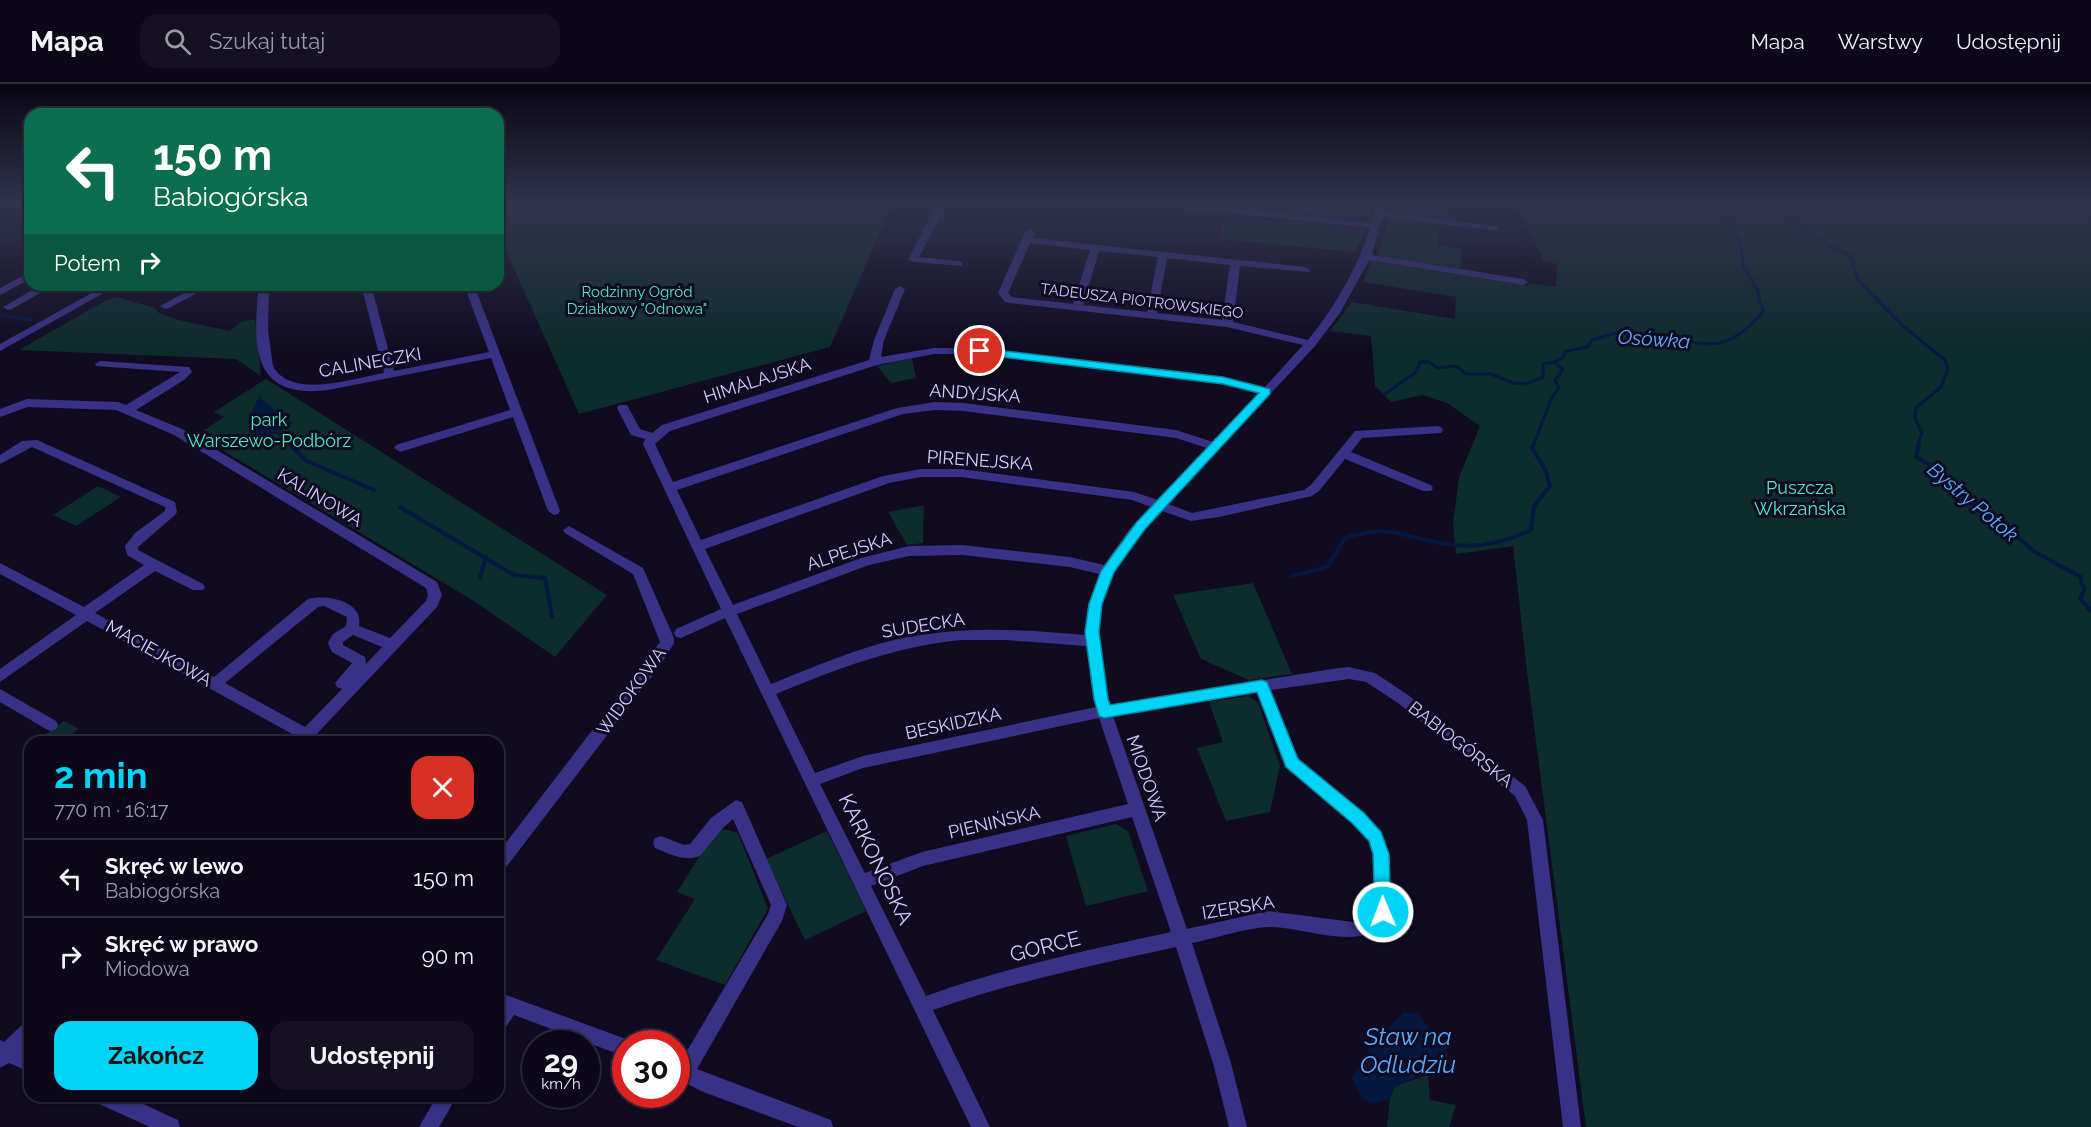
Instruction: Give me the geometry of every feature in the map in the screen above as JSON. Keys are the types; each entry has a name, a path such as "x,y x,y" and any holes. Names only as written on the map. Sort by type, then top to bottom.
{"street":[{"path":"916,254 913,259 958,264"},
{"name":"TADEUSZA PIOTROWSKIEGO","path":"1020,254 1003,293 1004,297 1015,302 1227,324 1311,344"},
{"path":"1077,309 1093,254"},
{"path":"1150,254 1305,270"},
{"name":"MIODOWA","path":"1238,1127 1217,1044 1104,712 1092,641 1094,611 1107,571 1128,541 1311,344 1340,306 1367,254"},
{"path":"1151,317 1163,255"},
{"path":"1366,257 1523,282"},
{"path":"1227,324 1235,263"},
{"path":"3,291 24,279"},
{"path":"874,362 879,340 900,289"},
{"path":"3,291 23,299"},
{"path":"8,308 38,291"},
{"path":"0,348 102,291"},
{"path":"165,306 195,291"},
{"name":"CALINECZKI","path":"264,291 261,322 267,363 271,373 297,387 310,389 495,354"},
{"path":"368,291 390,375"},
{"path":"471,291 554,512"},
{"name":"HIMALAJSKA","path":"652,437 666,428 874,362 922,352 980,351 1223,381 1266,392"},
{"path":"100,364 185,369 186,372 180,378 127,410"},
{"name":"KALINOWA","path":"0,413 27,403 118,406 178,432 432,585 435,595 432,603 307,736"},
{"name":"ANDYJSKA","path":"670,488 901,411 924,407 963,407 1176,434 1215,447"},
{"path":"623,408 635,432 652,437 650,444 729,612"},
{"path":"400,448 518,412"},
{"name":"PIRENEJSKA","path":"699,546 887,479 921,473 961,473 1134,496 1186,516 1197,517 1308,493 1315,488 1359,434 1437,430"},
{"path":"0,460 26,444 33,443 171,505 171,512 166,518 138,538 131,546 132,552 198,587"},
{"path":"1343,453 1426,488"},
{"name":"WIDOKOWA","path":"504,857 655,662 667,643 666,631 638,571 569,530"},
{"name":"ALPEJSKA","path":"681,633 729,612 866,561 920,549 973,551 1070,562 1107,571"},
{"path":"0,676 154,565"},
{"name":"MACIEJKOWA","path":"0,568 215,684 299,736"},
{"path":"215,684 315,602 328,601 352,614 354,620 352,629 341,635 335,643 337,648 360,661 342,683"},
{"name":"KARKONOSKA","path":"729,612 981,1127"},
{"path":"352,629 392,645"},
{"name":"SUDECKA","path":"767,691 852,658 924,639 1001,635 1092,641"},
{"name":"BABIOGÓRSKA","path":"1104,712 1349,673 1370,677 1403,699 1520,791 1535,820 1572,1127"},
{"name":"IZERSKA","path":"1181,937 1274,918 1353,930 1372,925 1383,912 1381,854 1375,837 1358,818 1292,762 1262,686"},
{"path":"0,695 51,725"},
{"name":"BESKIDZKA","path":"812,780 863,762 1104,712"},
{"path":"662,843 684,852 694,851 717,823 736,807 777,900 779,910 690,1055"},
{"name":"PIENIŃSKA","path":"862,882 922,859 1137,809"},
{"name":"GORCE","path":"922,1005 974,987 1181,937"},
{"path":"504,1003 612,1043"},
{"path":"2,1054 24,1034"},
{"path":"2,1054 24,1061"},
{"path":"690,1075 701,1082 824,1127"},
{"path":"117,1102 171,1127"},
{"path":"428,1127 444,1102"}],"green space":[{"name":"Rodzinny Ogród Działkowy \"Odnowa\"","path":"507,254 871,254 830,347 579,414"},
{"path":"1379,254 1462,254 1460,269 1378,256"},
{"name":"Puszcza Wkrzańska","path":"1540,254 2091,254 2091,1127 1586,1127 1527,672 1513,546 1456,554 1453,525 1459,477 1480,426 1447,403 1423,395 1391,402 1375,386 1371,336 1330,331 1352,302 1455,319 1456,297 1363,282 1372,261 1528,286 1529,283 1556,287 1557,264 1544,261"},
{"path":"117,297 155,308 159,313 178,320 230,331 241,322 255,319 261,376 236,359 19,350 105,301"},
{"path":"912,358 916,378 891,383 877,366"},
{"name":"park Warszewo-Podbórz","path":"266,379 607,595 555,657 474,601 197,435 224,417 214,412"},
{"path":"98,486 121,497 76,526 53,515"},
{"path":"924,505 923,543 907,545 888,512"},
{"path":"1253,583 1292,674 1249,680 1201,659 1173,595"},
{"path":"1248,696 1258,703 1280,766 1270,812 1226,821 1197,748 1223,742 1209,702"},
{"path":"64,721 79,729 69,736 44,736"},
{"path":"1116,824 1128,831 1148,891 1086,906 1066,836"},
{"path":"724,829 738,833 768,909 725,985 656,960 695,899 677,892 715,832"},
{"path":"827,831 866,911 805,940 766,859"},
{"path":"1428,1075 1430,1100 1456,1105 1449,1127 1387,1127 1390,1098 1395,1086"}],"water":[{"path":"261,392 260,398 293,423 275,434 256,437 249,419"},
{"name":"Staw na Odludziu","path":"1403,1013 1418,1014 1431,1031 1442,1034 1448,1057 1441,1068 1395,1086 1390,1098 1373,1104 1362,1098 1352,1078 1367,1052"}],"waterway":[{"name":"Osówka","path":"1555,362 1563,357 1566,351 1588,347 1592,340 1620,332 1638,333 1645,338 1669,340 1678,337 1704,344 1715,344 1736,336 1755,321 1764,310 1760,304 1758,291 1743,265 1742,254"},
{"name":"Bystry Potok","path":"1846,254 1850,256 1858,280 1903,326 1945,360 1948,369 1941,387 1916,408 1915,418 1922,433 1918,444"},
{"path":"0,315 31,320"},
{"path":"1385,394 1416,372 1420,362 1429,362 1438,368 1456,366 1466,374 1491,374 1513,383 1526,384 1543,377 1543,364 1555,362"},
{"name":"Osówka","path":"1534,444 1551,399 1559,388 1555,380 1563,370 1555,362"},
{"path":"276,431 290,444"},
{"path":"288,443 307,461 374,490"},
{"name":"Osówka","path":"1292,576 1327,567 1345,538 1361,534 1385,531 1445,544 1467,546 1500,541 1531,530 1534,506 1550,486 1546,471 1532,448 1534,443"},
{"name":"Bystry Potok","path":"1919,443 1916,457 1934,467 1935,473 1945,484 1969,499 1983,515 2009,530 2035,552 2081,577 2081,583 2085,589 2080,599 2091,611"},
{"path":"400,507 486,558"},
{"path":"480,578 486,558"},
{"path":"486,558 514,575 545,578 552,616"}],"route":[{"path":"980,351 1223,381 1251,386 1266,392 1140,526 1107,571 1100,587 1092,622 1094,656 1101,699 1104,712 1262,686 1292,762 1358,818 1375,837 1381,854 1383,912"}]}
